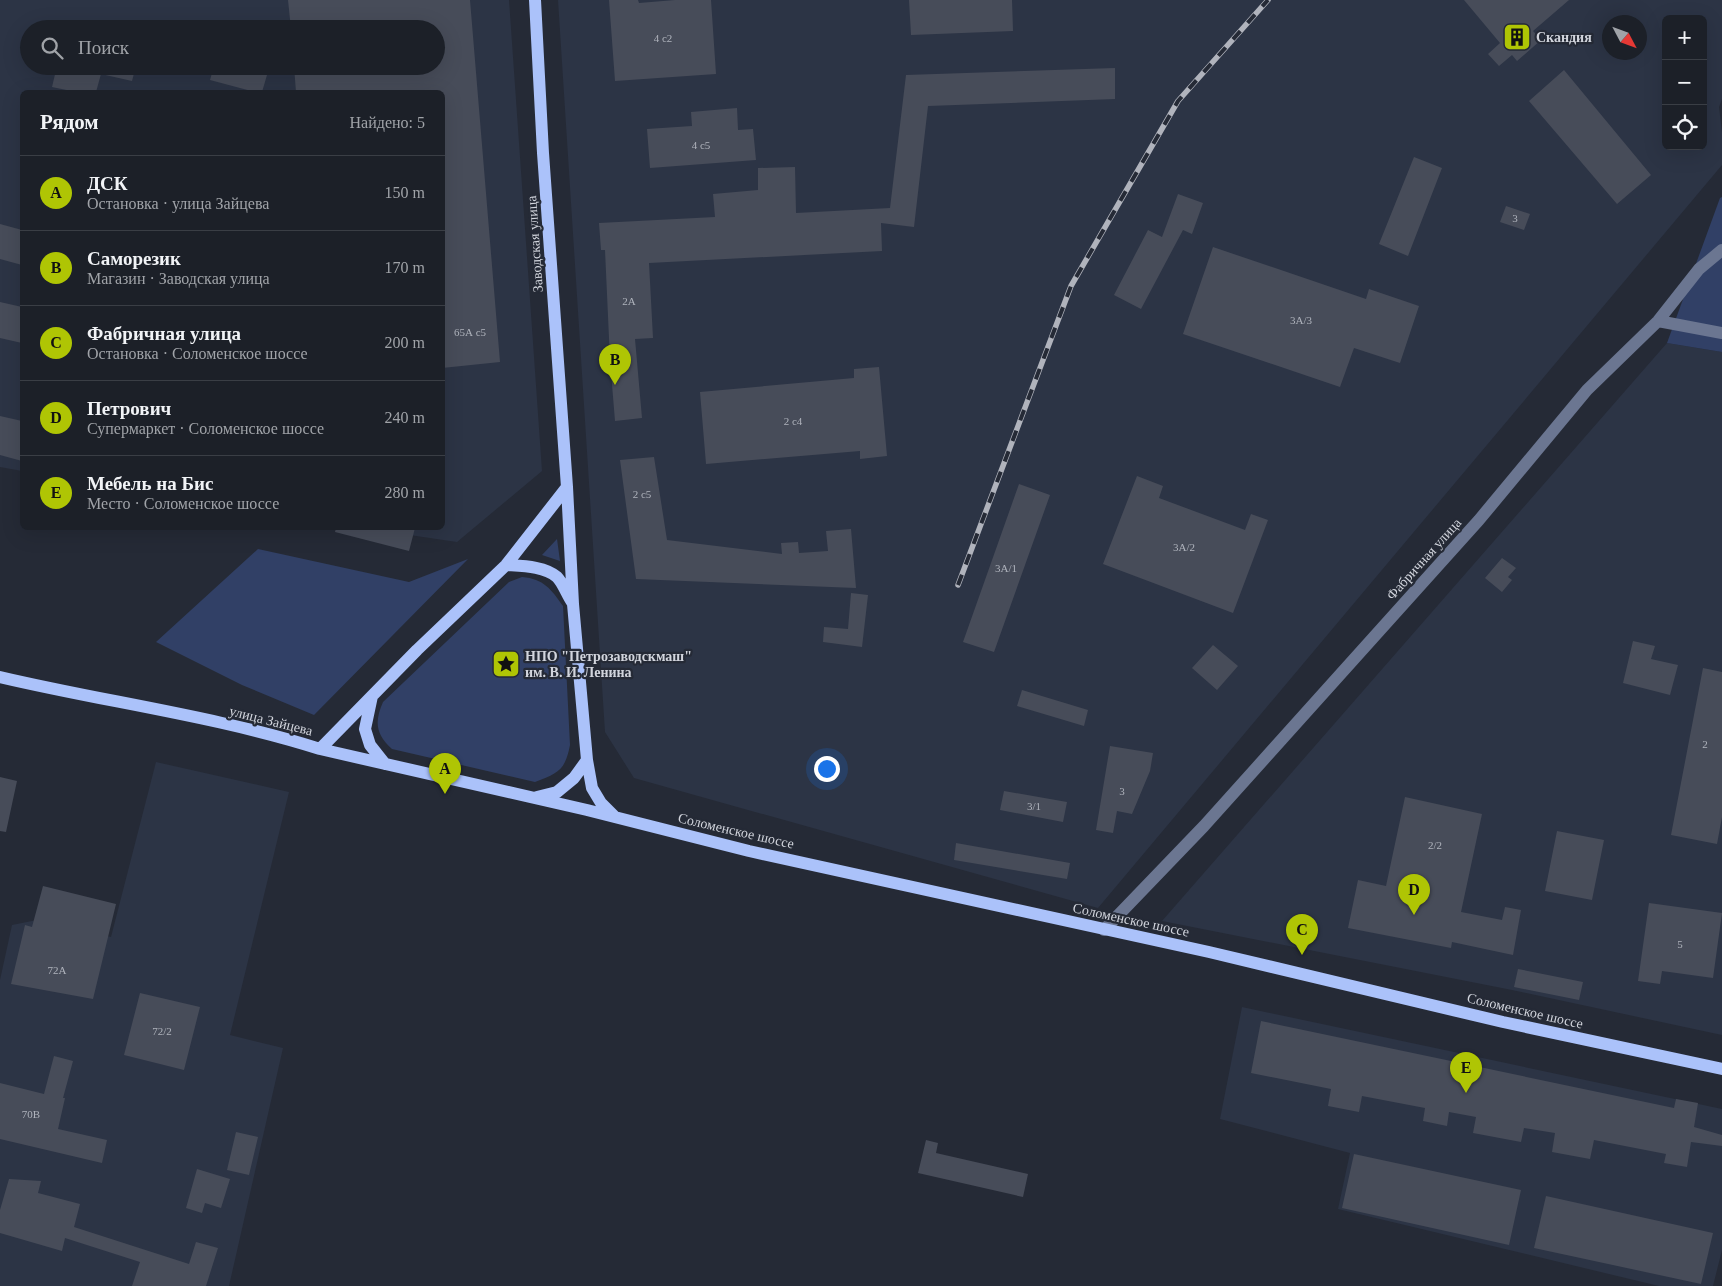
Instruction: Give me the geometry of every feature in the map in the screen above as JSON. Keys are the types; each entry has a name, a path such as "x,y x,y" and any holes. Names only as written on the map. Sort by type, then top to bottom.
{"main road":[{"name":"Заводская улица","path":"536,0 543,152 567,486 573,604 587,760 592,788 601,803 616,818"},
{"path":"320,749 506,564 567,486"},
{"path":"506,564 527,566 545,571 557,577 573,604"},
{"name":"улица Зайцева","path":"0,677 226,725 292,740 320,749 533,798"},
{"path":"372,696 366,729 370,745 385,764"},
{"path":"533,798 557,792 574,778 587,760"},
{"name":"Соломенское шоссе","path":"533,798 749,851 1209,952 1503,1022 1722,1069"}],"street":[{"name":"Фабричная улица","path":"1104,930 1204,826 1473,527 1587,390 1658,321 1699,269 1722,250"},
{"path":"1658,321 1722,333"}],"shaded area":[{"path":"0,0 509,0 542,471 457,542 376,530 445,530 445,90 20,90 20,471 0,467"},
{"path":"558,0 1722,0 1722,99 1719,107 1722,132 1722,165 1098,908 634,778 605,732"},
{"path":"1722,197 1722,352 1667,343 1720,198"},
{"path":"1667,343 1722,352 1722,1035 1512,990 1162,921"},
{"path":"557,539 560,561 542,555"},
{"path":"258,549 409,582 468,559 314,715 242,685 156,642"},
{"path":"522,577 536,580 546,586 563,606 570,745 563,766 555,773 535,782 392,749 383,739 378,728 378,716 383,702 509,582"},
{"path":"156,762 289,792 230,1035 283,1048 229,1286 0,1286 0,980 12,925 42,919 111,937"},
{"path":"1242,1007 1722,1109 1722,1250 1713,1286 1659,1286 1338,1209 1350,1153 1220,1119"}],"building":[{"path":"288,0 470,0 500,362 445,368 445,90 296,90 295,75 445,75 445,20 290,20"},
{"path":"609,0 638,0 639,3 711,0 716,74 615,81"},
{"path":"909,0 1012,0 1013,31 911,35"},
{"name":"Скандия","path":"1464,0 1569,0 1533,31 1541,40 1517,61 1512,55 1499,66 1488,54 1500,43"},
{"path":"1115,68 1115,99 928,106 914,227 881,223 882,251 649,263 653,338 635,339 642,418 615,421 605,250 601,250 599,223 715,217 713,194 758,190 758,168 795,167 796,213 890,208 906,75"},
{"path":"1564,70 1651,175 1617,204 1529,101"},
{"path":"55,75 101,75 97,90 66,90 52,87"},
{"path":"105,75 134,75 132,81"},
{"path":"211,75 267,75 263,90 248,90 210,80"},
{"path":"737,108 738,130 753,129 756,160 650,168 647,129 692,126 691,112"},
{"path":"1414,157 1442,168 1408,256 1379,244"},
{"path":"1178,194 1203,203 1192,234 1183,230 1141,309 1114,295 1148,230 1162,237"},
{"path":"1506,206 1530,214 1524,230 1500,222"},
{"path":"0,224 20,229 20,264 0,259"},
{"path":"1213,247 1366,299 1369,289 1419,306 1400,363 1354,348 1340,387 1183,334"},
{"path":"0,302 20,307 20,343 0,338"},
{"path":"879,367 887,456 860,459 860,451 706,464 700,392 854,378 854,369"},
{"path":"0,416 20,421 20,460 0,455"},
{"path":"654,457 667,540 782,554 781,543 798,542 799,553 828,551 826,531 851,529 856,588 636,579 620,460"},
{"path":"1137,476 1163,486 1159,498 1245,530 1251,514 1268,520 1233,613 1103,564"},
{"path":"1019,484 1050,495 994,652 963,642"},
{"path":"336,530 414,530 409,551 335,532"},
{"path":"1502,558 1516,568 1508,577 1512,580 1502,592 1485,578"},
{"path":"851,593 868,595 862,647 823,642 824,627 848,629"},
{"path":"1633,641 1655,646 1651,659 1678,665 1670,695 1623,683"},
{"path":"1213,645 1238,666 1217,690 1192,668"},
{"path":"1703,668 1722,672 1722,817 1717,844 1671,835"},
{"path":"1022,690 1088,710 1084,726 1017,706"},
{"path":"1110,746 1153,753 1150,771 1132,814 1117,811 1113,833 1096,830"},
{"path":"0,777 17,781 6,832 0,831"},
{"path":"1004,791 1067,802 1063,822 1000,810"},
{"path":"1405,797 1482,814 1461,912 1502,920 1505,907 1521,910 1513,955 1452,942 1451,948 1348,928 1358,880 1386,886"},
{"path":"1557,831 1604,840 1592,900 1545,891"},
{"path":"956,843 1070,863 1067,879 954,860"},
{"path":"43,886 116,904 93,999 11,984 25,925 32,927"},
{"path":"1649,903 1722,913 1713,978 1662,971 1660,984 1638,981"},
{"path":"1518,969 1583,982 1579,1000 1514,987"},
{"path":"140,993 200,1007 184,1070 124,1055"},
{"path":"1261,1021 1674,1108 1676,1099 1698,1103 1694,1127 1722,1135 1722,1146 1691,1142 1687,1167 1664,1163 1666,1154 1594,1140 1590,1159 1552,1152 1555,1133 1524,1128 1521,1142 1473,1133 1476,1117 1449,1112 1447,1126 1423,1121 1425,1108 1362,1096 1359,1112 1328,1106 1331,1089 1251,1073"},
{"path":"54,1056 73,1061 63,1098 65,1098 58,1129 107,1140 102,1163 0,1139 0,1083 44,1094"},
{"path":"236,1132 258,1137 249,1175 227,1170"},
{"path":"926,1140 938,1143 936,1153 1028,1174 1023,1197 918,1173"},
{"path":"1354,1154 1521,1190 1509,1245 1342,1208"},
{"path":"197,1169 230,1179 221,1208 205,1203 202,1213 186,1208"},
{"path":"9,1179 41,1181 38,1193 80,1204 74,1227 189,1264 196,1242 218,1248 206,1286 132,1286 140,1262 65,1238 62,1251 0,1233 0,1210"},
{"path":"1546,1196 1713,1233 1701,1284 1534,1248"}],"railway":[{"path":"958,585 1071,286 1178,101 1268,0"}],"place":[{"name":"Скандия","path":"1517,37"},
{"name":"Саморезик","path":"615,385"},
{"name":"НПО \"Петрозаводскмаш\" им. В. И. Ленина","path":"506,664"},
{"name":"ДСК","path":"445,794"},
{"name":"Петрович","path":"1414,915"},
{"name":"Фабричная улица","path":"1302,955"},
{"name":"Мебель на Бис","path":"1466,1093"}]}
